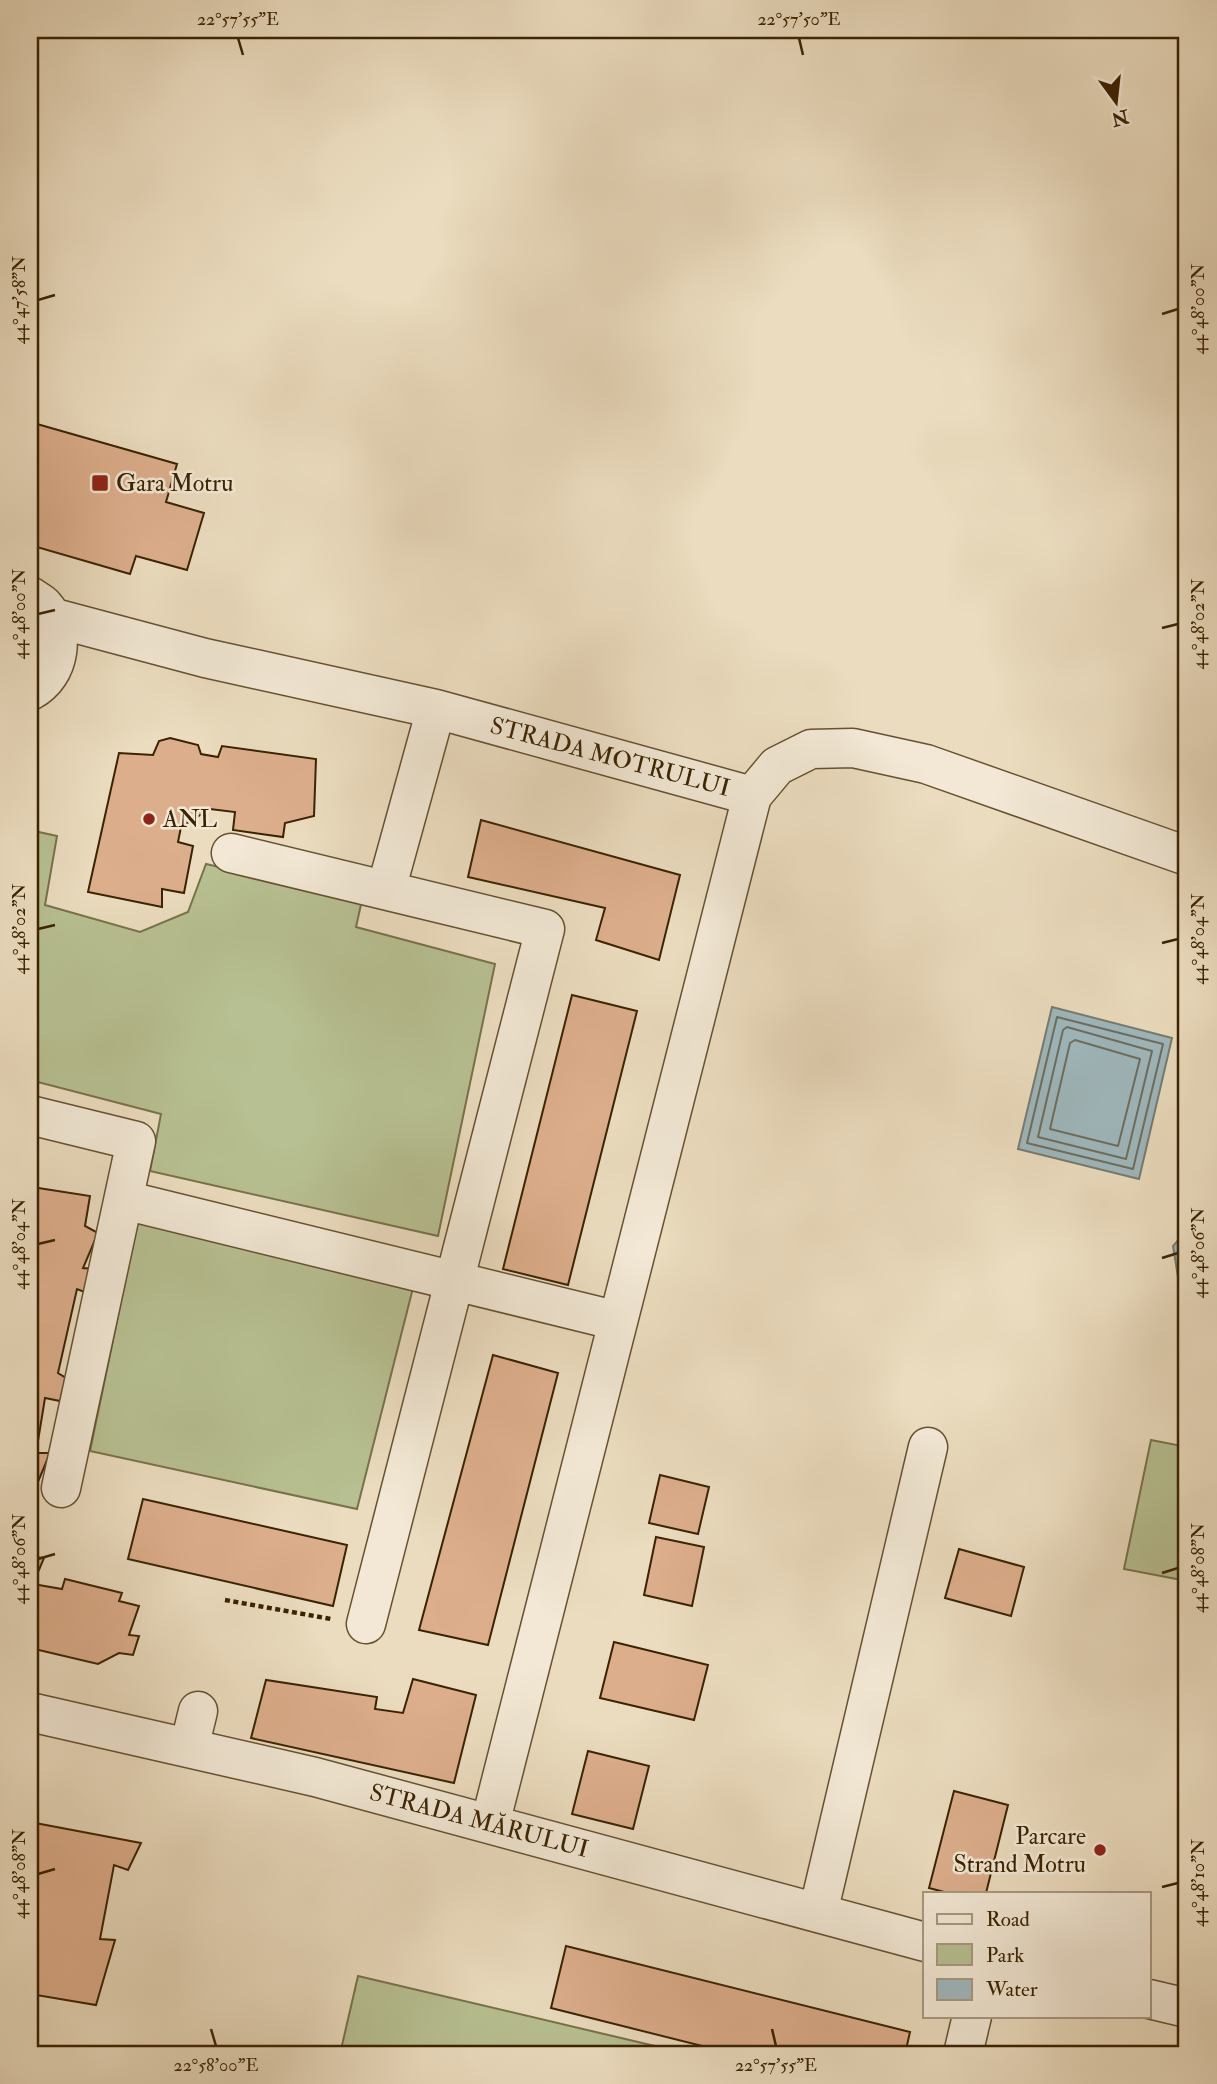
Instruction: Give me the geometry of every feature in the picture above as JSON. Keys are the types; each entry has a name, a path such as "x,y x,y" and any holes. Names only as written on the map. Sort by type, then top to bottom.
{"street":[{"path":"30,691 38,687 51,672 59,647 57,628 40,607"},
{"name":"STRADA MOTRULUI","path":"40,607 205,658 436,709 752,796 777,766 811,749 853,748 926,764 1187,856"},
{"path":"386,890 436,709"},
{"path":"490,1824 752,796"},
{"path":"231,853 545,929 366,1624"},
{"path":"30,1115 136,1141 61,1488"},
{"path":"124,1200 618,1321"},
{"path":"818,1913 928,1447"},
{"path":"189,1748 198,1711"},
{"name":"STRADA MĂRULUI","path":"30,1712 315,1777 923,1941"},
{"path":"1150,1999 1187,2008"},
{"path":"964,2054 972,2018"}],"path":[{"path":"225,1600 366,1624"}],"green space":[{"path":"30,830 57,836 45,905 140,932 188,912 206,864 362,900 356,927 495,964 438,1236 150,1171 161,1114 30,1080"},
{"path":"139,1215 415,1280 357,1509 90,1451"},
{"path":"1151,1440 1187,1447 1187,1581 1124,1569"},
{"path":"358,1976 689,2054 340,2054"}],"water":[{"path":"1052,1007 1172,1038 1139,1179 1018,1149"},
{"path":"1187,1230 1187,1288 1178,1277 1173,1246"}],"building":[{"name":"Gara Motru","path":"30,422 177,464 166,502 204,513 187,570 136,556 130,574 30,545"},
{"name":"ANL","path":"170,738 198,745 201,754 218,757 222,746 316,759 314,816 285,823 283,837 233,830 235,812 210,809 181,827 178,842 193,846 184,893 162,889 162,907 88,892 119,753 153,755 159,741"},
{"path":"481,820 680,875 659,960 596,940 605,908 468,877"},
{"path":"572,995 637,1011 568,1285 503,1269"},
{"path":"32,1187 90,1196 85,1226 98,1233 83,1268 95,1269 87,1293 77,1289 58,1373 66,1378 60,1401 45,1398 36,1453 50,1453 30,1501 30,1194"},
{"path":"493,1355 558,1373 488,1645 419,1630"},
{"path":"660,1475 709,1487 698,1534 649,1523"},
{"path":"143,1499 347,1545 333,1606 128,1559"},
{"path":"656,1537 704,1547 692,1606 644,1595"},
{"path":"959,1549 1024,1567 1011,1616 945,1598"},
{"path":"30,1557 44,1558 33,1584 62,1589 65,1579 122,1593 119,1601 139,1606 129,1635 139,1636 133,1655 119,1653 98,1664 30,1648"},
{"path":"614,1642 708,1665 694,1720 600,1698"},
{"path":"413,1679 476,1695 454,1783 251,1738 266,1680 377,1697 375,1709 403,1713"},
{"path":"588,1751 649,1766 633,1829 572,1814"},
{"path":"954,1791 1008,1805 986,1892 944,1892 929,1888"},
{"path":"30,1822 141,1843 128,1870 114,1865 100,1939 115,1940 96,2005 30,1994"},
{"path":"566,1946 910,2032 905,2054 734,2054 551,2008"}],"place":[{"name":"Gara Motru","path":"100,483"},
{"name":"ANL","path":"149,819"},
{"name":"Parcare Strand Motru","path":"1100,1850"}]}
